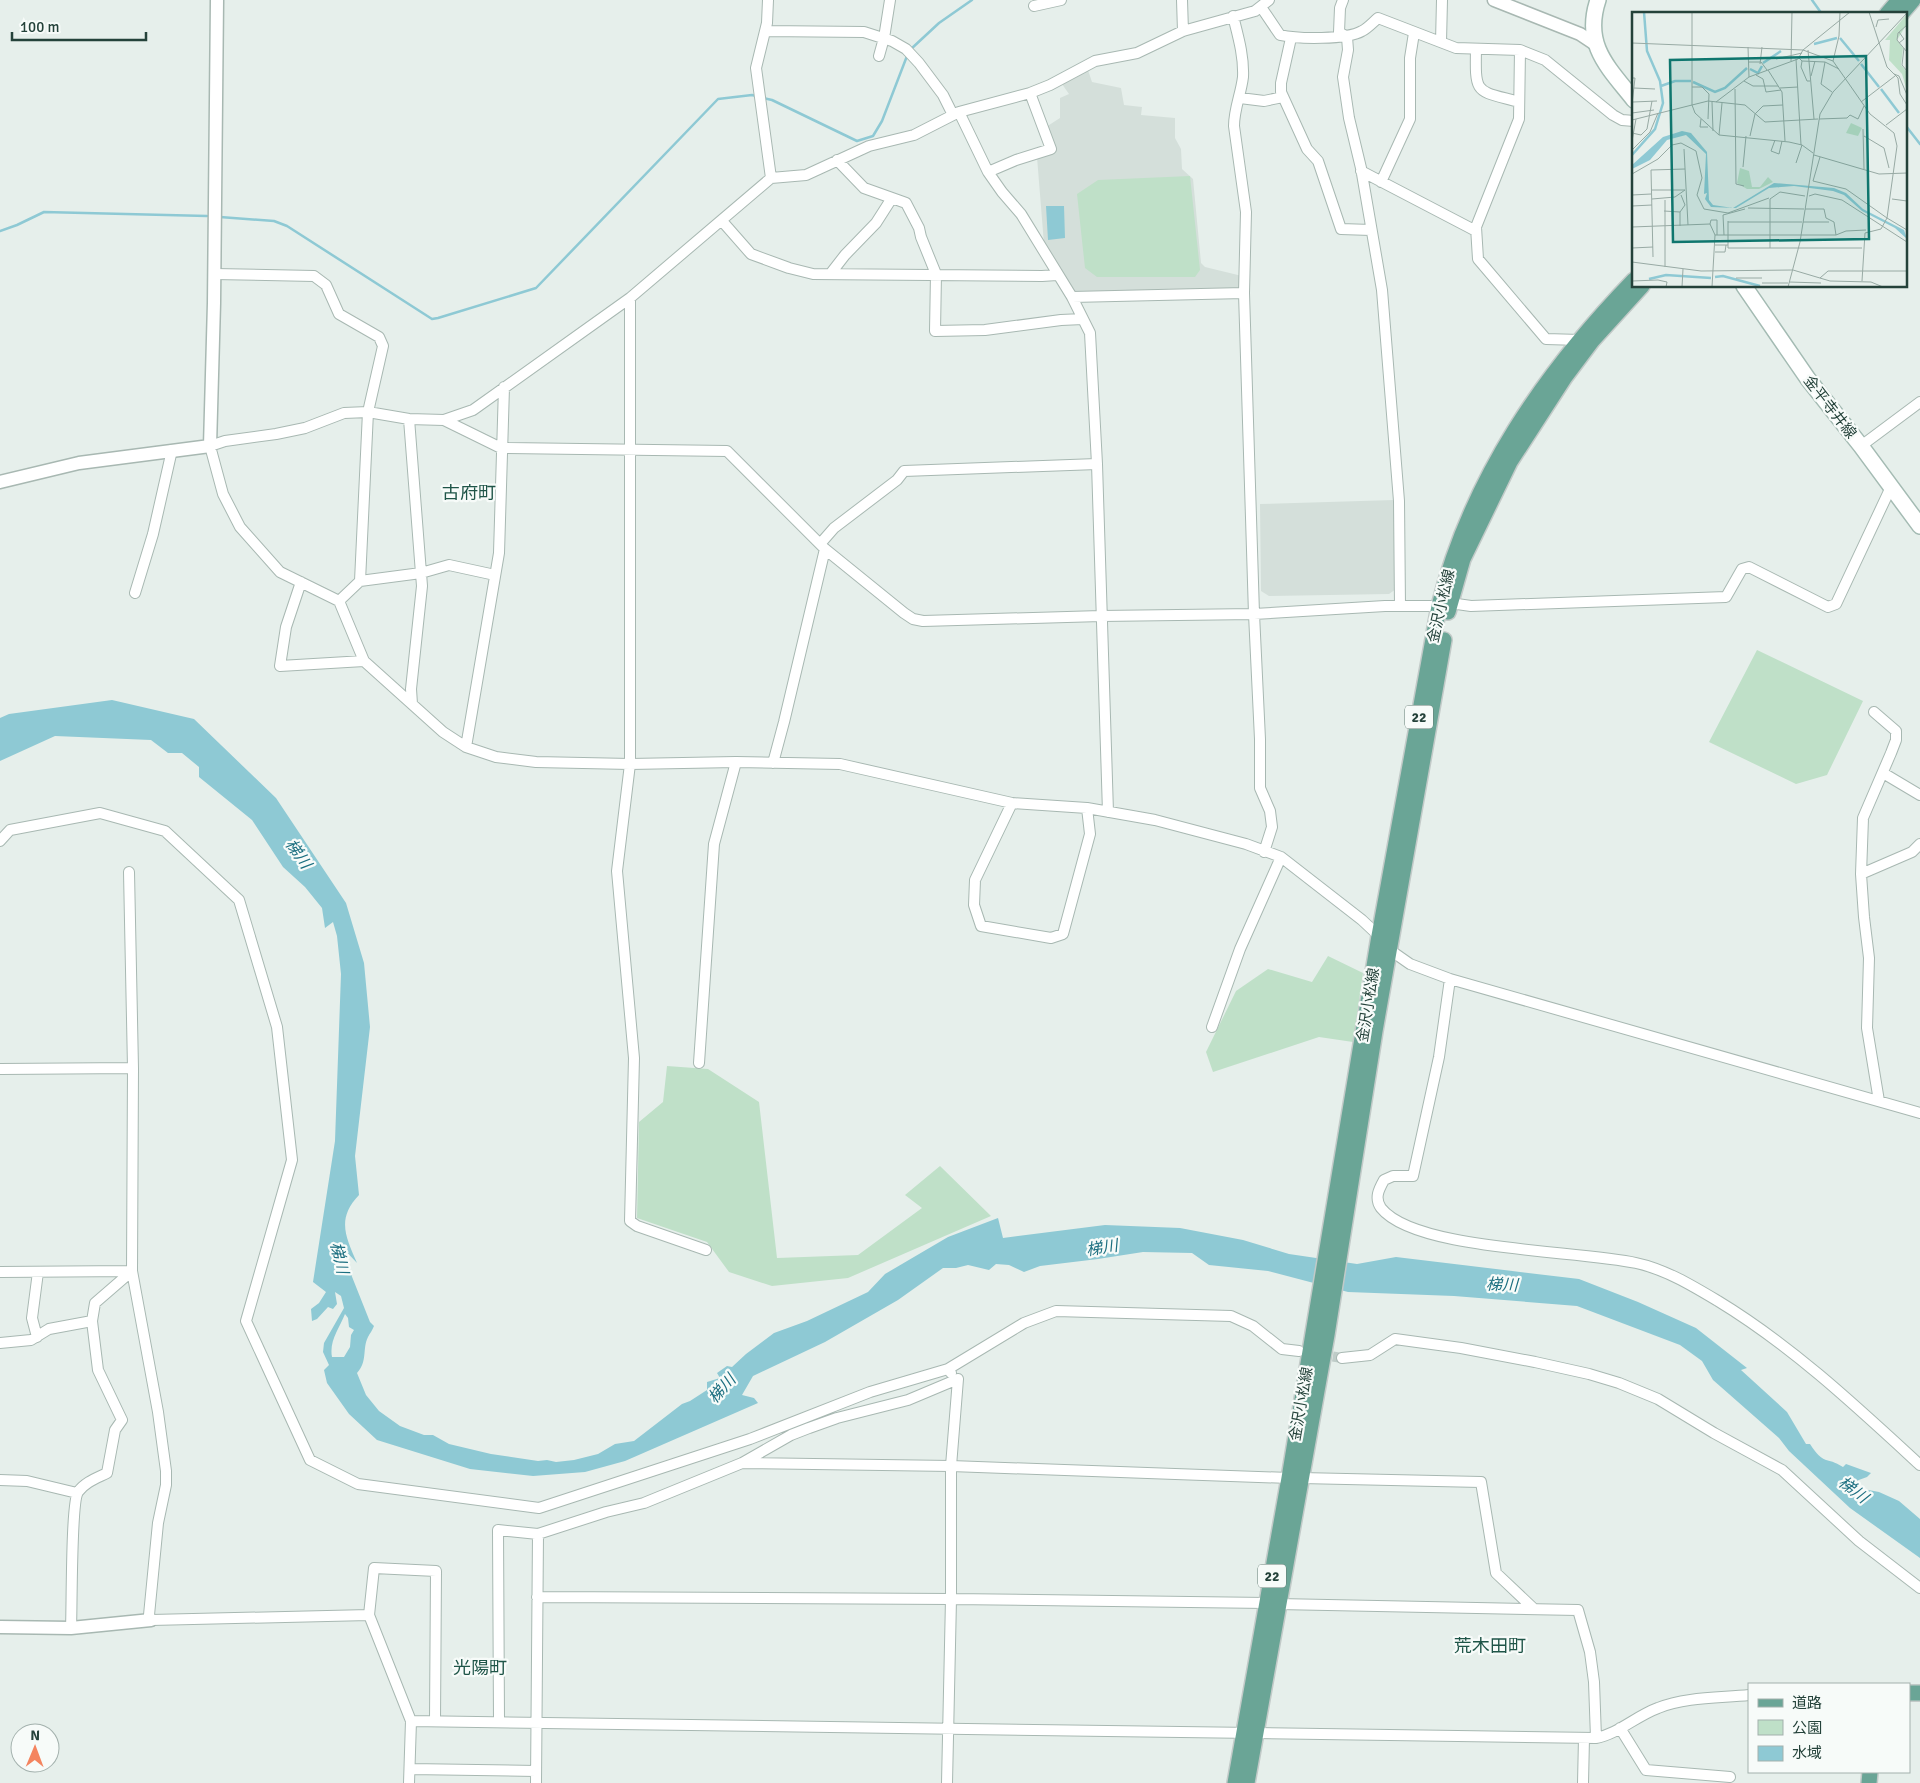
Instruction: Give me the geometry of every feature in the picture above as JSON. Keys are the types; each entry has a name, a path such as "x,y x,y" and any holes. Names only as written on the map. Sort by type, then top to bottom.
{"main road":[{"path":"1598,0 1594,12 1593,29 1595,44 1604,61 1632,97"},
{"path":"1889,12 1899,0"},
{"path":"1902,12 1913,0"},
{"name":"金沢小松線","path":"1235,1783 1250,1733 1320,1335 1341,1207 1380,936 1457,547 1474,506 1507,441 1553,372 1632,282"},
{"name":"金沢小松線","path":"1341,1207 1390,950 1444,605 1485,511 1520,446 1565,377 1592,341 1640,288"},
{"name":"金平寺井線","path":"1745,288 1808,379 1861,446 1920,526"},
{"name":"金沢小松線","path":"1248,1783 1250,1733"}],"street":[{"path":"217,0 210,446 223,494 240,527 280,572 339,601 364,661 443,732 466,747 496,757 536,762 840,764 1012,803 1087,808 1155,820 1246,844 1281,857 1380,936"},
{"path":"768,0 768,23 756,68 771,178"},
{"path":"879,56 890,0"},
{"path":"1034,6 1060,0"},
{"path":"1182,0 1184,31"},
{"path":"1343,0 1340,32 1347,36"},
{"path":"1441,42 1442,0"},
{"path":"1494,0 1580,34 1595,44"},
{"path":"0,482 79,463 210,446 225,441 276,434 305,428 344,413 368,412 409,420 444,420 473,410 630,298 771,178 806,175 869,146 914,135 956,114 1030,93 1095,62 1137,53 1184,31 1254,11 1265,4 1280,35 1291,38 1347,36 1362,31 1378,18 1456,48 1520,50 1545,60 1613,115 1622,120 1632,121"},
{"path":"1233,16 1243,57 1243,76 1240,98 1234,116 1234,126 1246,212 1244,293 1254,614 1260,739 1260,788 1270,811 1272,827 1264,852"},
{"path":"765,31 864,32 884,38 909,52 943,95 956,114 988,172 1021,214 1072,297 1090,333 1097,464 1108,812"},
{"path":"1381,182 1410,118 1410,58 1414,33"},
{"path":"1347,36 1348,50 1343,77 1382,290 1399,501 1400,606"},
{"path":"1291,38 1281,83 1281,92 1307,149 1318,161 1341,229 1371,230"},
{"path":"1476,49 1478,87 1483,92 1519,102"},
{"path":"1520,50 1519,119 1476,227 1478,259 1546,339 1580,340"},
{"path":"988,172 1016,160 1051,149 1030,93"},
{"path":"1240,98 1264,100 1283,96"},
{"path":"837,160 864,188 906,203 919,228 921,238 936,274 935,331 985,330 1083,319"},
{"path":"1361,171 1476,231"},
{"path":"831,273 845,255 876,223 892,198"},
{"path":"722,221 751,254 789,268 813,274 1057,275"},
{"path":"214,274 314,276 326,286 339,314 379,337 383,346 368,412 360,581"},
{"path":"1072,297 1244,293"},
{"path":"630,298 630,764 617,871 634,1058 630,1221 637,1226 706,1250"},
{"path":"466,747 499,553 504,387"},
{"path":"1861,446 1920,402"},
{"path":"409,420 422,586 411,689 412,704"},
{"path":"444,420 501,448 727,451 823,546 904,613 922,621 1254,614 1400,606 1471,606 1726,596 1742,569 1749,567 1828,607 1836,604 1891,487"},
{"path":"136,593 153,534 172,450"},
{"path":"773,763 784,722 823,546 834,528 897,480 904,471 1097,464"},
{"path":"339,601 360,581 421,573 449,565 495,575"},
{"path":"301,582 286,626 280,666 364,661"},
{"path":"1874,712 1896,731 1896,740 1863,818 1862,874 1864,917 1869,958 1867,1028 1879,1101"},
{"path":"699,1063 714,844 736,762"},
{"path":"1883,773 1920,795"},
{"path":"1012,803 975,880 974,905 982,926 1051,938 1063,934 1069,917 1090,834 1087,808"},
{"path":"0,842 10,830 100,814 166,831 239,900 277,1027 292,1160 246,1322 310,1460 358,1484 539,1508 750,1439 870,1392 948,1370 1024,1323 1056,1311 1231,1316 1253,1326 1282,1349 1299,1352"},
{"path":"1862,874 1912,852 1920,844"},
{"path":"1212,1026 1240,949 1281,857"},
{"path":"129,872 133,1068 132,1271 158,1412 166,1471 166,1485 158,1523 149,1615 151,1620"},
{"path":"1390,950 1410,964 1450,979 1920,1113"},
{"path":"1450,979 1438,1057 1413,1176 1393,1176 1384,1180 1377,1194 1379,1206 1390,1216 1416,1229 1446,1238 1507,1248 1600,1256 1637,1263 1658,1270 1698,1289 1750,1320 1798,1357 1920,1465"},
{"path":"0,1069 133,1068"},
{"path":"0,1272 132,1271"},
{"path":"71,1628 74,1520 77,1493 89,1482 107,1472 115,1430 122,1420 98,1370 92,1321 95,1303 132,1271"},
{"path":"37,1337 32,1318 38,1272"},
{"path":"0,1343 31,1340 49,1329 92,1321"},
{"path":"1342,1358 1370,1355 1395,1339 1461,1348 1536,1362 1619,1383 1658,1400 1782,1470 1859,1541 1920,1588"},
{"path":"948,1370 958,1379"},
{"path":"499,1721 498,1530 538,1534 606,1512 644,1503 742,1463 791,1435 837,1418 908,1400 958,1379"},
{"path":"947,1783 951,1599 951,1466 958,1379"},
{"path":"742,1463 951,1466 1295,1478 1480,1482 1496,1573 1533,1608"},
{"path":"0,1480 27,1481 77,1493"},
{"path":"536,1783 538,1534"},
{"path":"409,1783 411,1721 369,1615 374,1568 436,1571 435,1720"},
{"path":"538,1597 951,1599 1578,1610 1590,1652 1594,1682 1596,1738"},
{"path":"0,1626 71,1628 151,1620 369,1615"},
{"path":"411,1721 1596,1738 1608,1735 1658,1708 1690,1701 1748,1695"},
{"path":"1620,1728 1646,1770 1730,1777"},
{"path":"1582,1783 1584,1738"},
{"path":"410,1769 536,1771"}],"shaded area":[{"path":"1088,70 1092,82 1121,88 1124,105 1142,107 1141,115 1175,118 1175,138 1181,149 1182,169 1193,179 1201,263 1205,267 1242,276 1241,290 1074,296 1044,244 1037,157 1054,152 1054,141 1046,127 1060,118 1060,98 1069,94 1062,84"},
{"path":"1394,500 1396,589 1389,594 1269,596 1261,591 1260,504"}],"green space":[{"path":"1190,176 1200,270 1195,277 1097,277 1085,268 1077,194 1098,180"},
{"path":"1757,650 1863,701 1827,775 1796,784 1709,742"},
{"path":"1328,956 1363,973 1353,1042 1319,1037 1213,1072 1206,1052 1236,991 1268,969 1312,982"},
{"path":"667,1066 708,1069 759,1102 777,1258 858,1255 922,1208 905,1195 940,1166 991,1216 848,1278 772,1286 729,1272 707,1242 637,1218 639,1122 663,1102"}],"water":[{"path":"1046,206 1064,206 1065,238 1048,240"},
{"name":"梯川","path":"112,700 194,719 276,798 346,903 364,963 370,1027 355,1156 359,1195 347,1212 345,1220 349,1245 357,1263 339,1244 370,1322 374,1326 366,1342 363,1364 357,1373 366,1395 379,1411 400,1426 424,1435 433,1435 449,1444 491,1454 538,1461 574,1460 598,1454 615,1444 634,1441 682,1404 707,1390 707,1382 720,1378 717,1373 727,1366 732,1367 774,1333 807,1321 868,1292 885,1274 948,1237 998,1218 1003,1238 1105,1225 1180,1228 1243,1240 1289,1254 1357,1264 1396,1257 1579,1279 1638,1302 1696,1328 1747,1368 1741,1370 1787,1412 1806,1444 1810,1444 1822,1458 1843,1467 1846,1464 1871,1473 1867,1477 1856,1481 1858,1488 1879,1492 1899,1501 1920,1519 1920,1558 1850,1508 1789,1451 1779,1438 1713,1380 1702,1361 1680,1345 1577,1306 1454,1296 1348,1292 1268,1271 1209,1265 1192,1253 1143,1252 1040,1266 1024,1272 1009,1265 996,1264 989,1270 968,1265 956,1268 943,1268 898,1300 825,1342 753,1376 742,1395 754,1398 758,1403 625,1461 585,1472 533,1476 470,1469 377,1440 349,1414 327,1383 324,1370 329,1365 323,1352 324,1343 344,1308 341,1296 335,1292 337,1304 333,1309 328,1307 317,1319 312,1321 311,1309 319,1303 326,1292 313,1282 335,1141 341,974 337,936 333,922 325,928 322,908 305,887 283,867 252,820 199,777 199,767 182,753 168,753 151,740 55,736 0,761 0,718 9,714","holes":["345,1314 348,1318 349,1327 354,1330 351,1335 350,1347 344,1357 332,1357 331,1351 335,1335"]}],"waterway":[{"path":"911,49 939,23 972,0"},
{"path":"1812,0 1821,12"},
{"path":"763,98 772,100 857,141 873,136 882,121 907,56"},
{"path":"220,217 274,221 287,226 432,319 438,318 536,288 718,99 756,96"},
{"path":"1908,129 1920,144"},
{"path":"0,231 44,212 207,216"}],"tunnel":[{"path":"1318,1354 1342,1358"}],"district":[{"name":"古府町","path":"469,493"},
{"name":"荒木田町","path":"1490,1646"},
{"name":"光陽町","path":"480,1668"}]}
